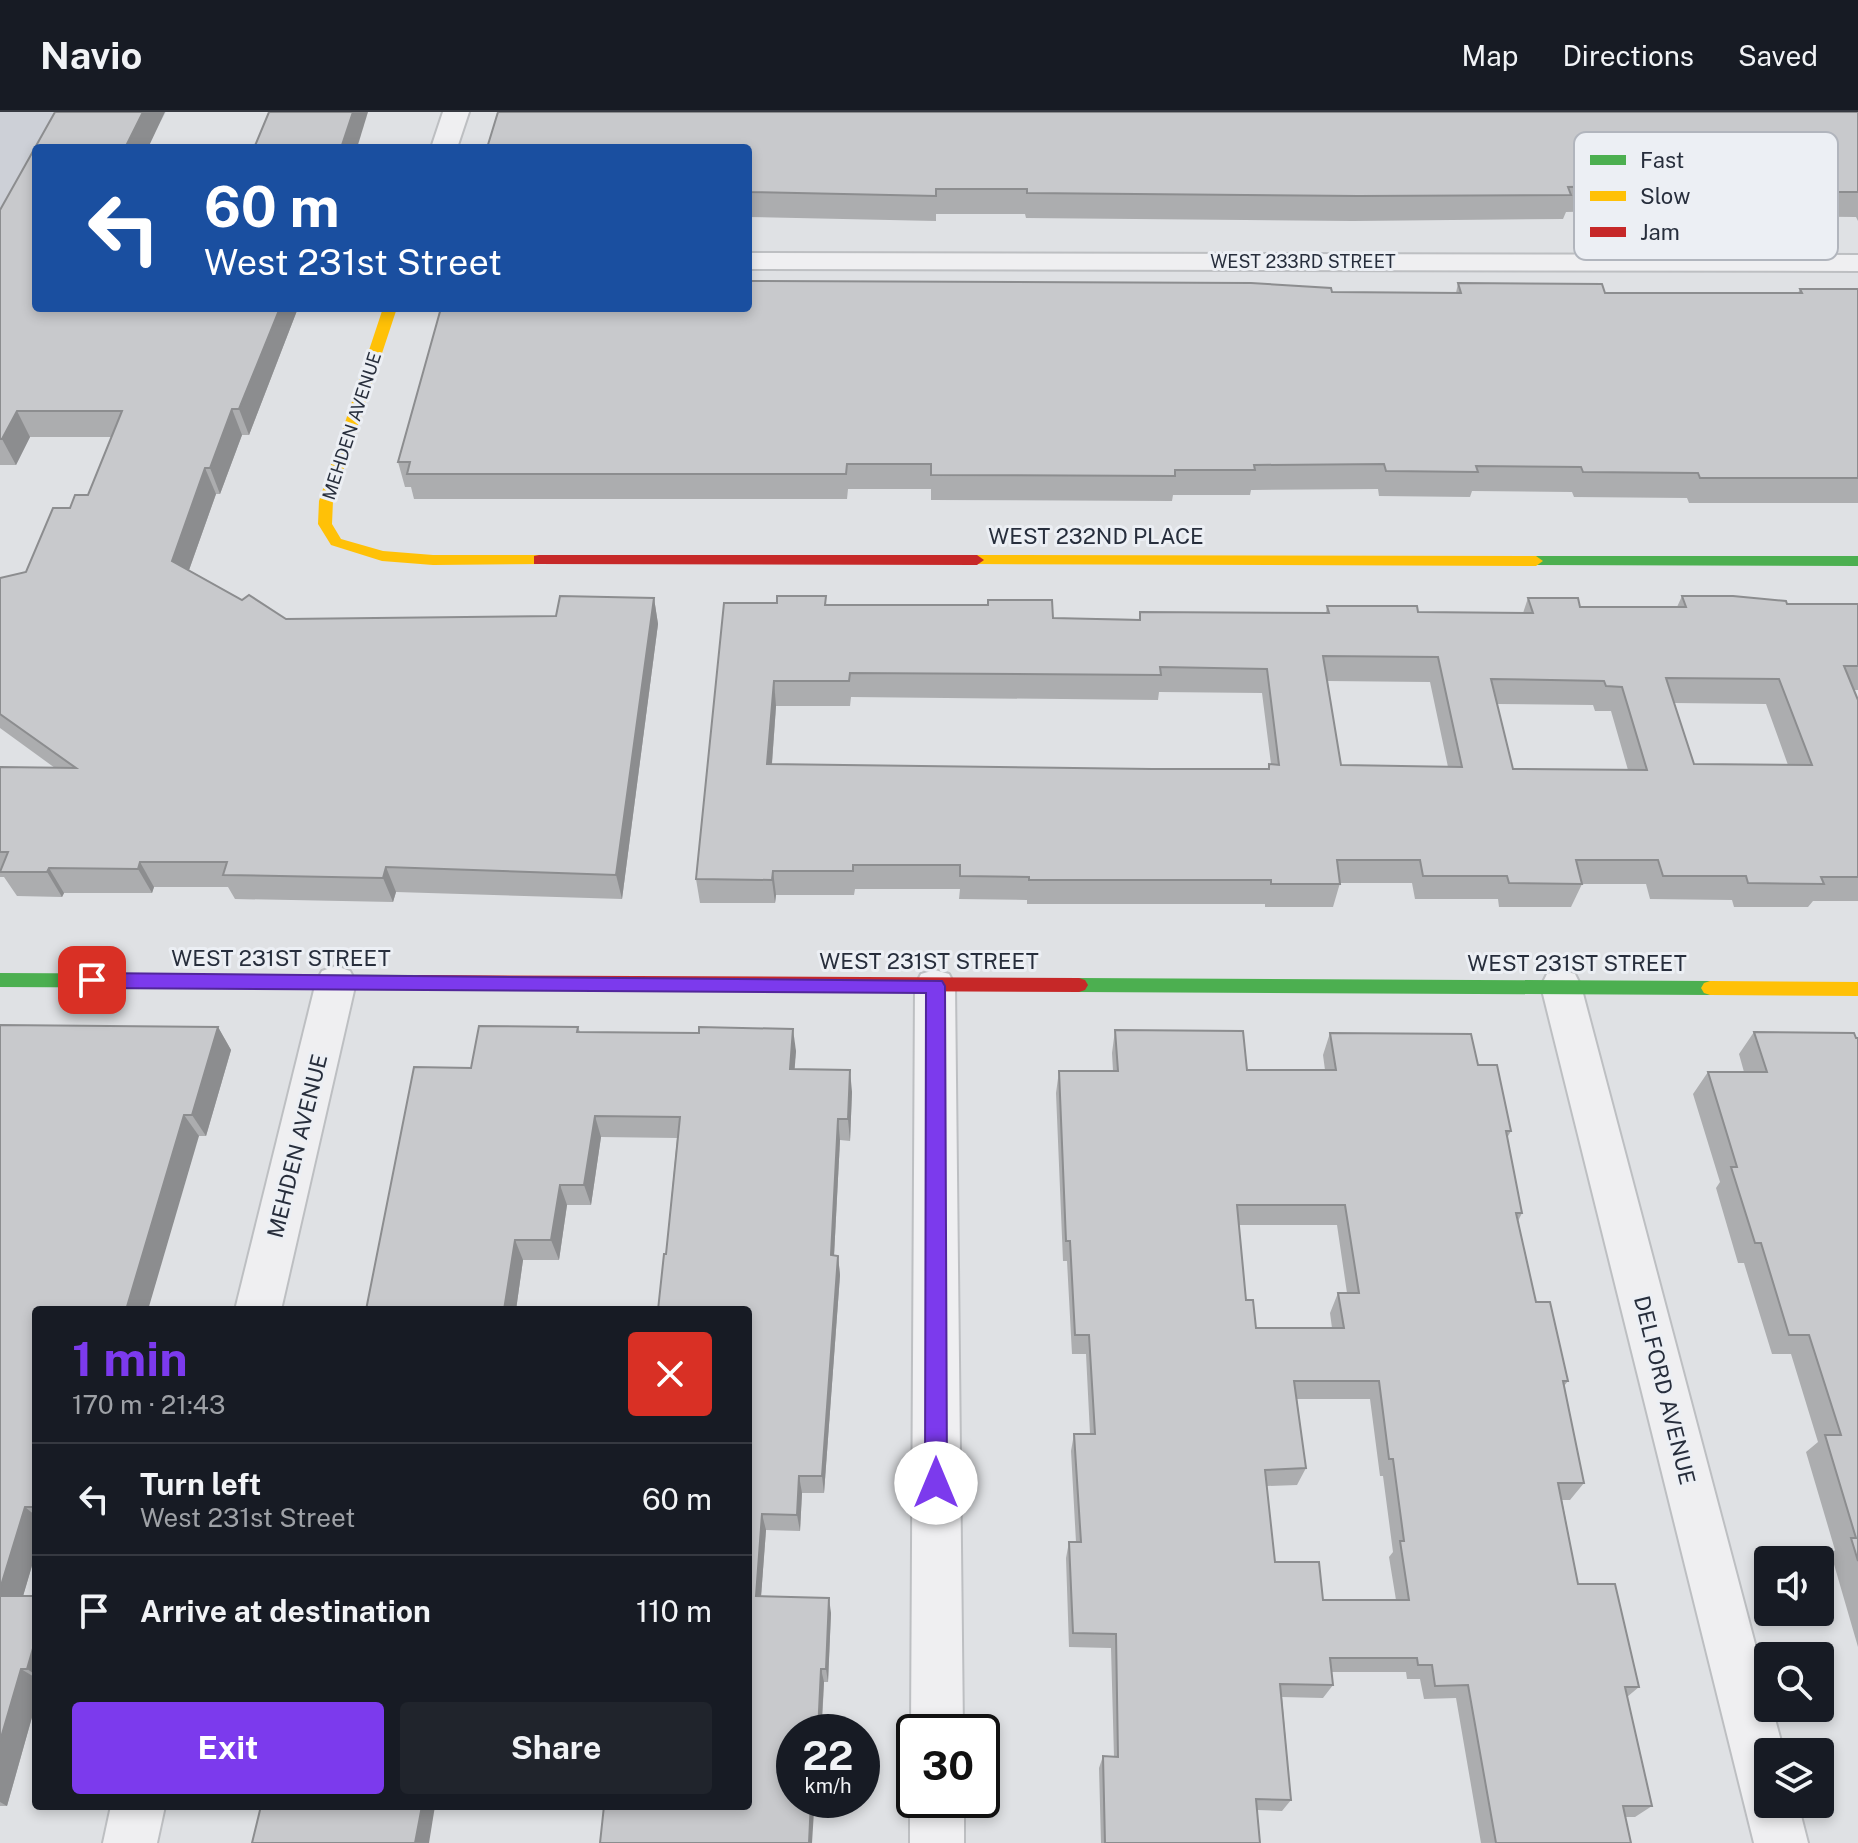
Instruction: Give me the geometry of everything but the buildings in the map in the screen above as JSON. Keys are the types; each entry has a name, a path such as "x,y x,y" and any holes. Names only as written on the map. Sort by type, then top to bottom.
{"street":[{"path":"445,144 456,112"},
{"name":"WEST 233RD STREET","path":"752,261 1858,263"},
{"name":"MEHDEN AVENUE","path":"336,542 325,524 326,501 389,312"},
{"name":"WEST 232ND PLACE","path":"336,542 382,556 433,560 1858,561"},
{"name":"WEST 231ST STREET","path":"0,980 1858,989"},
{"name":"MEHDEN AVENUE","path":"259,1306 336,982"},
{"path":"935,986 937,1714"},
{"name":"DELFORD AVENUE","path":"1561,986 1754,1739"},
{"path":"130,1843 137,1810"},
{"path":"937,1818 937,1843"},
{"path":"1775,1818 1781,1843"}],"shaded area":[{"path":"0,112 166,112 148,144 32,144 32,162 0,272"}],"traffic: fast":[{"path":"1536,561 1858,561"},
{"path":"0,980 419,982"},
{"path":"1079,985 1710,988"}],"traffic: slow":[{"path":"389,312 326,501 325,524 336,542 382,556 433,560 539,560"},
{"path":"977,560 1536,561"},
{"path":"1710,988 1858,989"}],"traffic: jam":[{"path":"539,560 977,560"},
{"path":"419,982 1079,985"}],"route":[{"path":"92,980 935,986 936,1483"}]}
